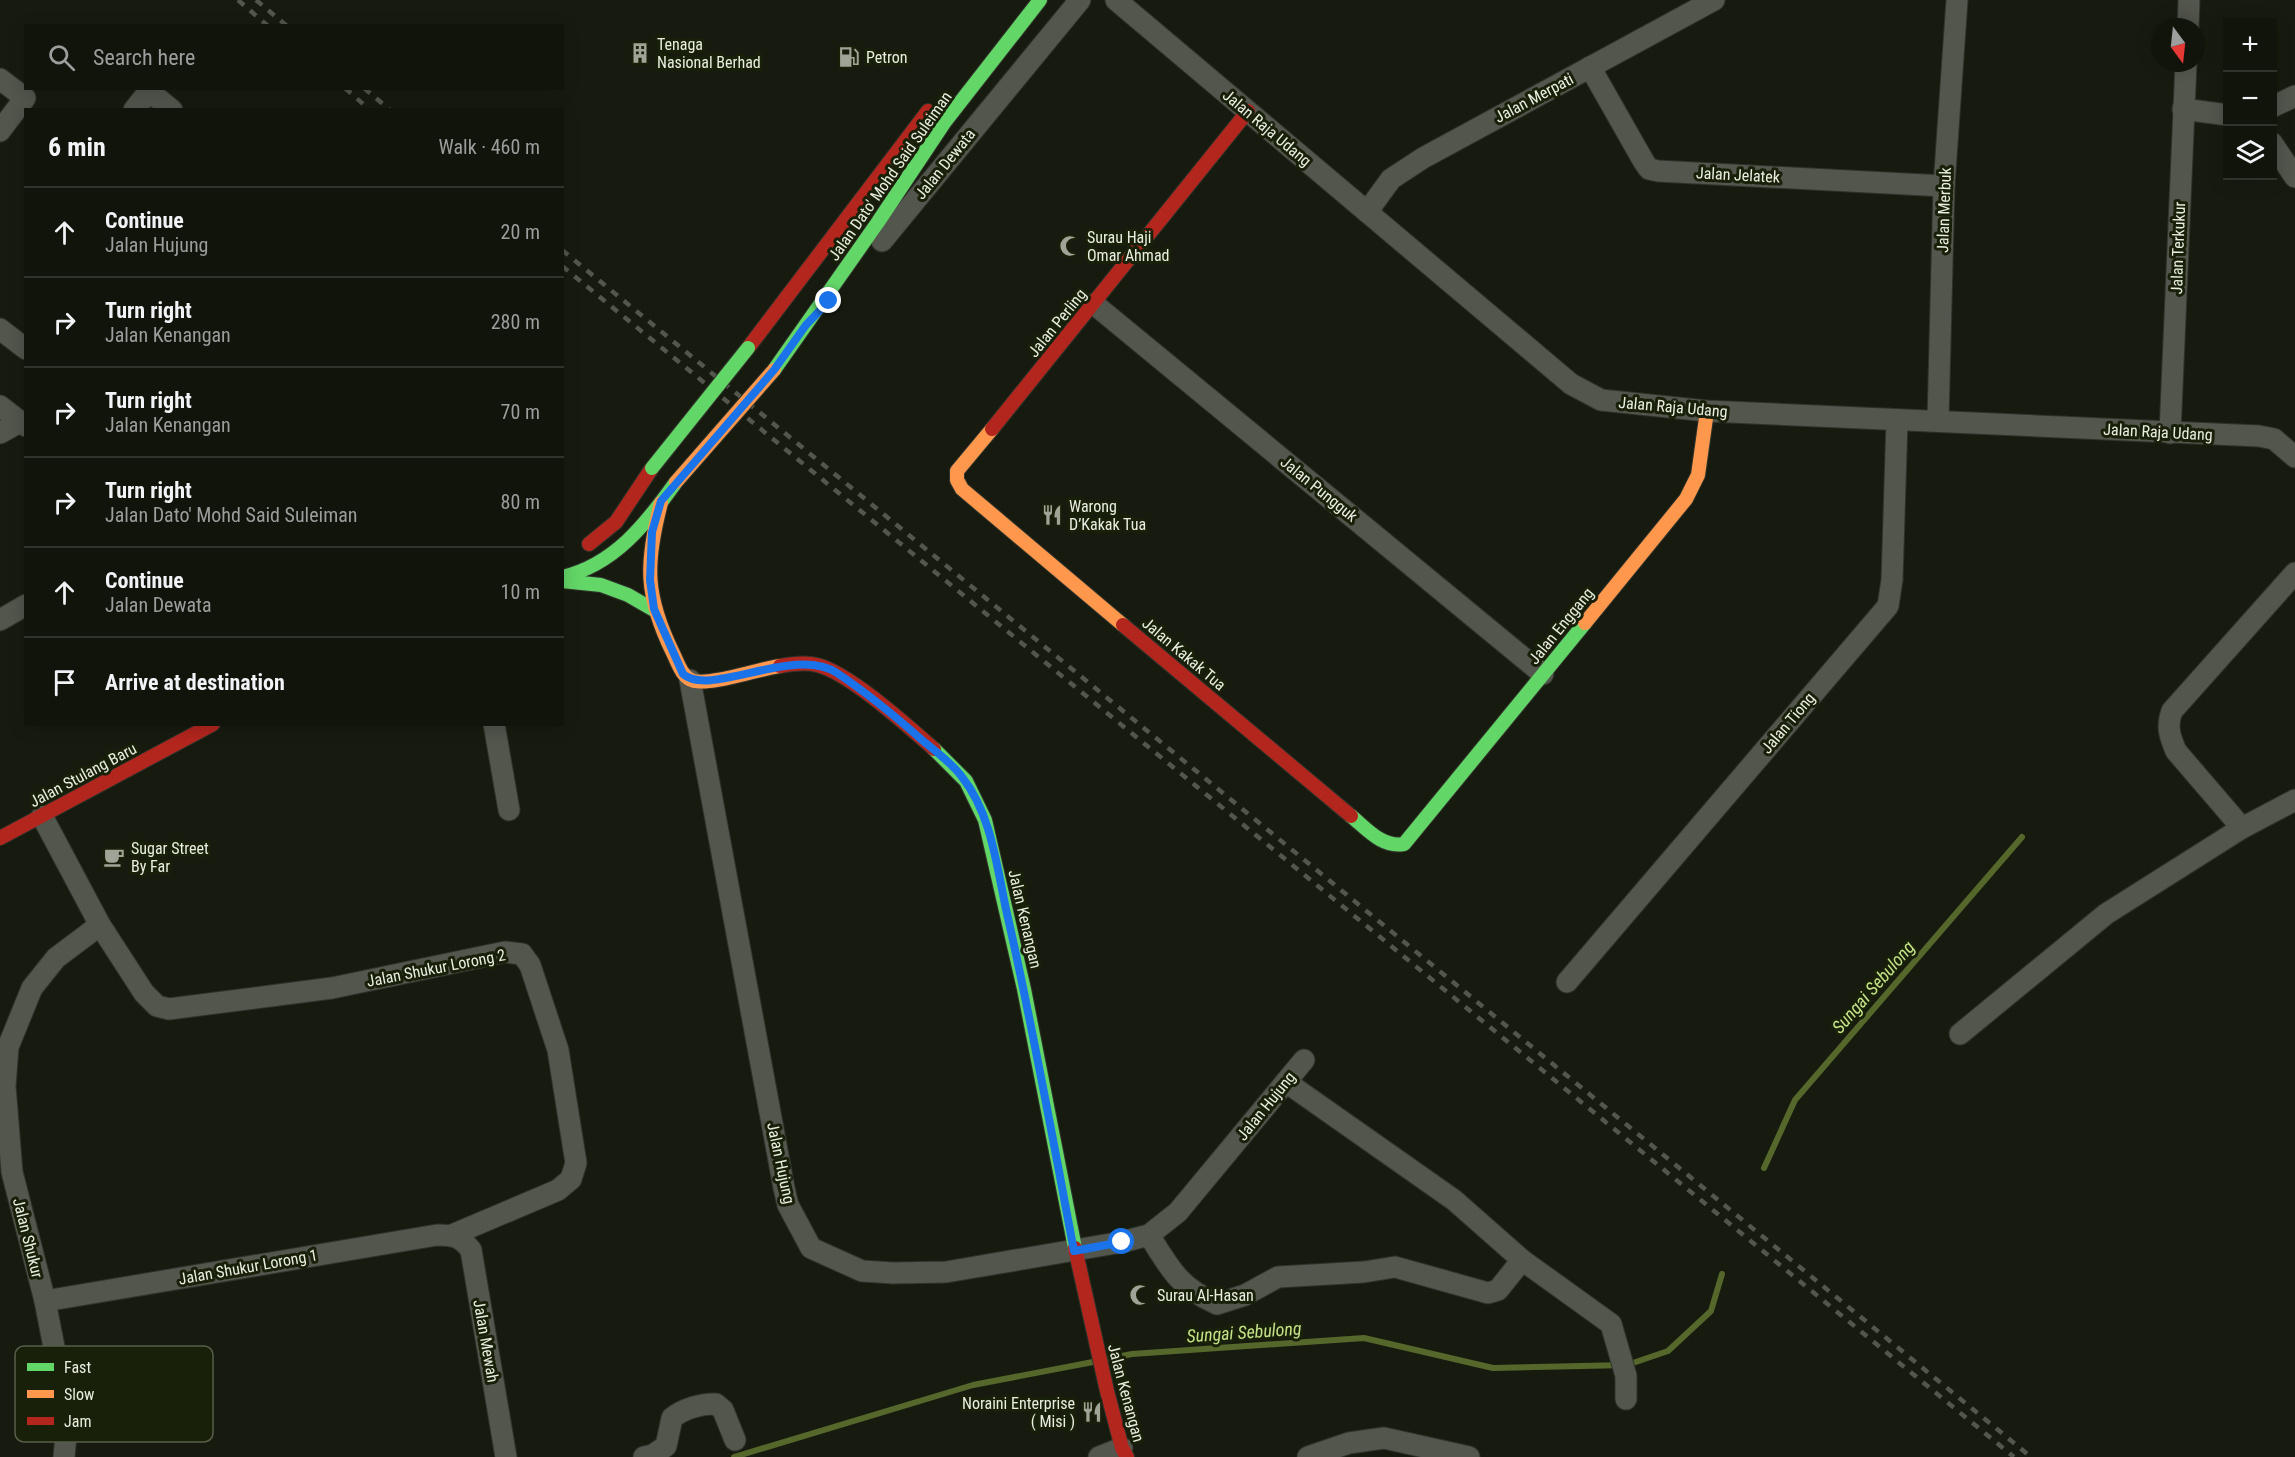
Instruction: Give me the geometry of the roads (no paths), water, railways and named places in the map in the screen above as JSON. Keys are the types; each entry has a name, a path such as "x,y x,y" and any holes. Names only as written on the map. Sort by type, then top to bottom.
{"street":[{"name":"Jalan Dato' Mohd Said Suleiman","path":"564,578 599,564 642,527 676,482 774,370 944,123 1040,0"},
{"name":"Jalan Dewata","path":"806,325 840,292 1080,0"},
{"name":"Jalan Raja Udang","path":"1116,0 1571,384 1600,400 1707,411 2259,436 2274,439 2295,457"},
{"name":"Jalan Merpati","path":"1367,212 1391,179 1415,163 1714,0"},
{"name":"Jalan Merbuk","path":"1938,420 1944,186 1957,0"},
{"path":"2188,18 2189,0"},
{"name":"Jalan Jelatek","path":"1590,67 1649,169 1944,186"},
{"name":"Jalan Terkukur","path":"2170,433 2185,72"},
{"path":"0,79 25,98 0,131"},
{"path":"136,108 149,91 170,108"},
{"path":"2277,105 2295,96"},
{"name":"Jalan Dato' Mohd Said Suleiman","path":"573,552 595,541 616,522 652,468 748,348 936,100"},
{"path":"2183,109 2223,114"},
{"name":"Jalan Perling","path":"957,471 1248,111"},
{"path":"2277,150 2295,177"},
{"name":"Jalan Pungguk","path":"1094,304 1543,674"},
{"path":"0,330 24,348"},
{"path":"0,406 23,424"},
{"name":"Jalan Enggang","path":"1404,844 1686,500 1698,475 1707,411"},
{"name":"Jalan Tiong","path":"1567,982 1888,606 1892,580 1897,420"},
{"path":"0,433 23,424"},
{"name":"Jalan Kakak Tua","path":"957,471 957,480 962,489 1371,832 1392,846 1404,844"},
{"path":"661,501 652,532 650,580 654,609 683,674 690,680"},
{"path":"2242,828 2176,751 2171,740 2168,720 2172,711 2294,575"},
{"path":"564,579 601,585 628,594 654,609"},
{"path":"0,620 24,606"},
{"name":"Jalan Kenangan","path":"690,680 709,680 780,666 820,665 835,671 883,706 962,776 978,802 991,844 1024,988 1074,1251 1103,1379 1125,1453"},
{"name":"Jalan Hujung","path":"690,680 784,1188 788,1205 811,1248 862,1271 946,1272 1074,1251 1149,1235 1178,1212 1304,1060"},
{"name":"Jalan Stulang Baru","path":"0,838 209,726"},
{"path":"494,726 509,810"},
{"path":"1960,1034 2106,914 2242,828 2295,800"},
{"path":"42,816 100,925"},
{"name":"Jalan Shukur Lorong 2","path":"100,925 144,993 157,1006 169,1009 332,988 505,952 522,954 530,966 558,1050 576,1163 571,1179 558,1190 452,1235"},
{"name":"Jalan Shukur","path":"54,1346 45,1301 12,1172 5,1086 8,1047 32,988 56,958 100,925"},
{"path":"1286,1082 1454,1200 1522,1260 1611,1324 1625,1370 1626,1399"},
{"name":"Jalan Shukur Lorong 1","path":"45,1301 437,1235 452,1235"},
{"name":"Jalan Mewah","path":"452,1235 462,1238 471,1250 506,1457"},
{"path":"1149,1235 1172,1272 1196,1295 1217,1304 1245,1294 1278,1276 1364,1272 1395,1267 1493,1292 1498,1290 1522,1260"},
{"path":"644,1457 653,1455 666,1446 672,1418 679,1413 710,1403 716,1404 723,1410 735,1440"},
{"path":"1308,1457 1349,1443 1384,1438 1470,1457"},
{"name":"Jalan Shukur","path":"64,1457 65,1442"},
{"path":"1099,1457 1125,1453"}],"waterway":[{"name":"Sungai Sebulong","path":"1764,1168 1795,1100 2022,837"},
{"name":"Sungai Sebulong","path":"1106,1359 1132,1354 1364,1338 1493,1368 1627,1365 1668,1351 1711,1311 1722,1274"},
{"name":"Sungai Sebulong","path":"734,1457 973,1385 1093,1362"}],"railway":[{"path":"238,0 266,24"},
{"path":"256,0 285,24"},
{"path":"347,90 368,108"},
{"path":"366,90 388,108"},
{"path":"564,252 2031,1457"},
{"path":"564,268 2014,1457"}],"place":[{"name":"Tenaga Nasional Berhad","path":"640,53"},
{"name":"Petron","path":"849,57"},
{"name":"Surau Haji Omar Ahmad","path":"1070,246"},
{"name":"Warong D’Kakak Tua","path":"1052,515"},
{"name":"Sugar Street By Far","path":"114,857"},
{"name":"Surau Al-Hasan","path":"1140,1295"},
{"name":"Noraini Enterprise ( Misi )","path":"1092,1412"}]}
